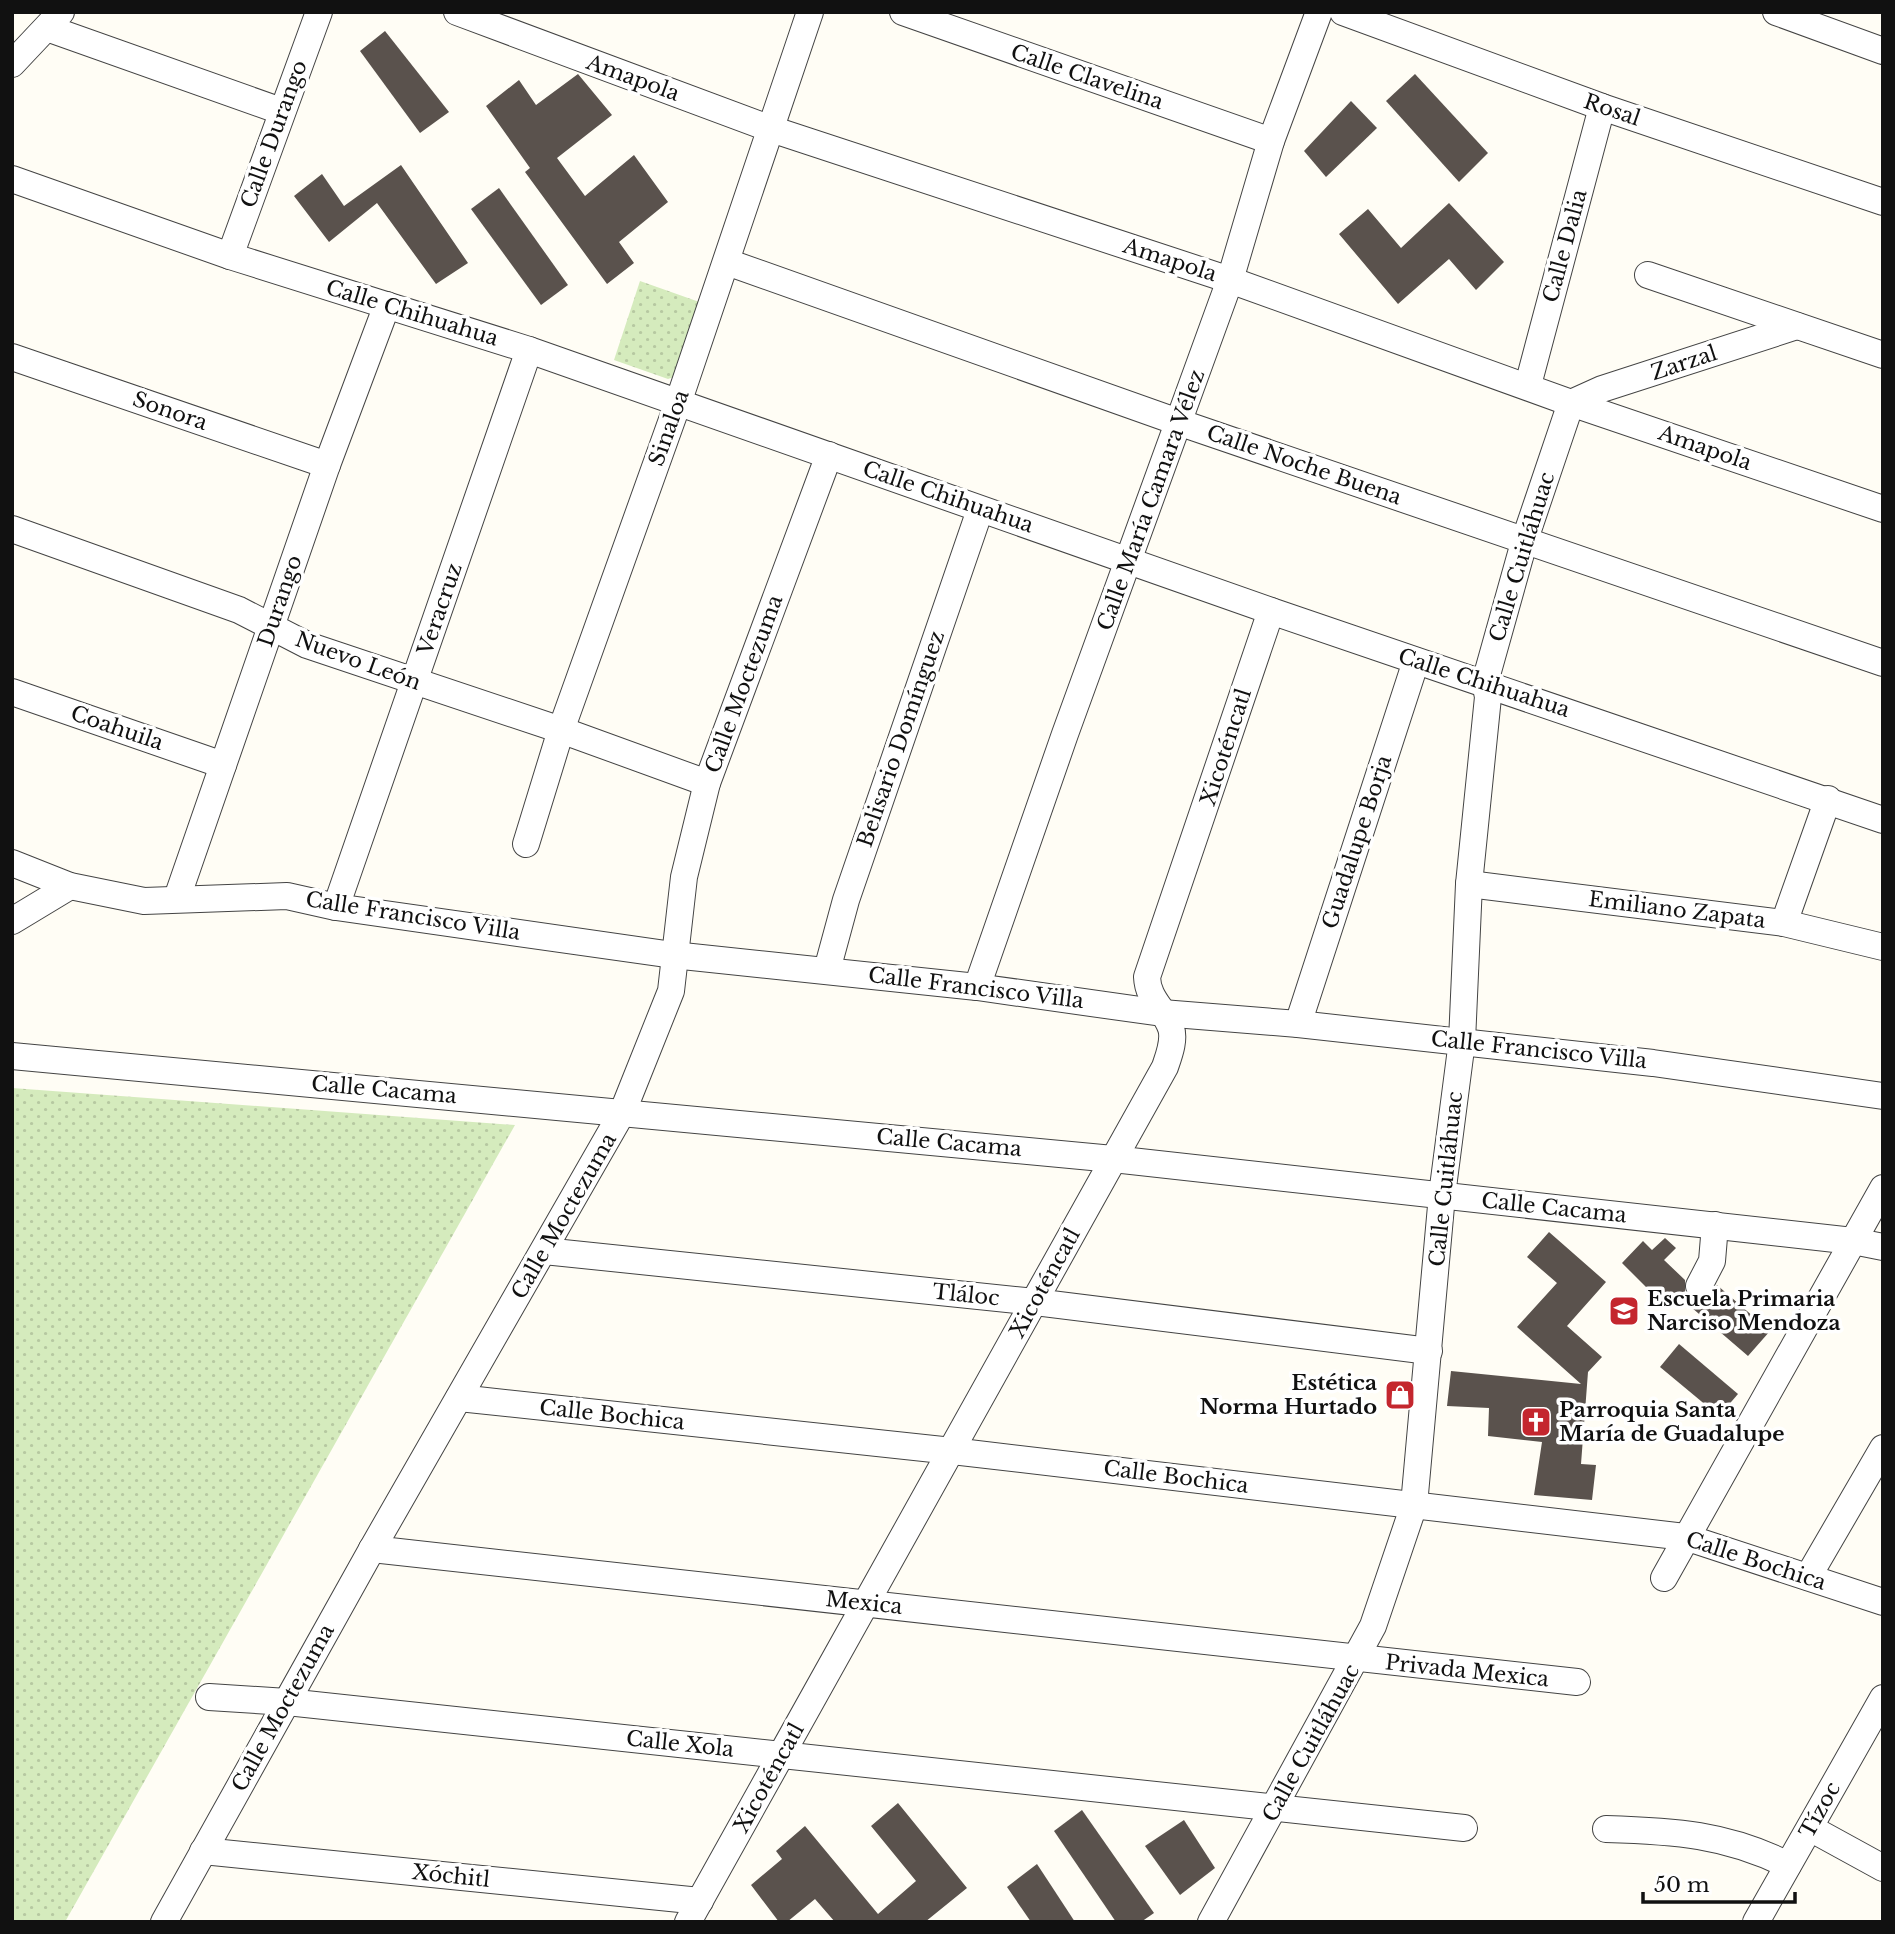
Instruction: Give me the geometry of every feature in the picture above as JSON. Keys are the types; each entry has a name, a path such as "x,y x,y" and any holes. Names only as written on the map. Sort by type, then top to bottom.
{"street":[{"name":"Calle Durango","path":"230,256 319,12"},
{"name":"Amapola","path":"457,12 771,128 1230,280 1883,509"},
{"name":"Sinaloa","path":"526,844 561,730 727,262 810,12"},
{"name":"Calle Clavelina","path":"903,12 1271,141"},
{"name":"Calle María Camara Vélez","path":"977,987 1065,734 1230,280 1271,141 1319,12"},
{"name":"Rosal","path":"1343,12 1602,107 1883,202"},
{"path":"1776,12 1883,51"},
{"path":"12,64 54,20 281,111"},
{"name":"Calle Dalia","path":"1528,385 1602,107"},
{"name":"Calle Chihuahua","path":"12,179 230,256 529,350 980,510 1883,820"},
{"name":"Calle Noche Buena","path":"727,262 1178,422 1883,663"},
{"path":"1648,275 1883,355"},
{"name":"Durango","path":"177,898 327,465 387,305"},
{"name":"Zarzal","path":"1572,402 1602,389 1797,326"},
{"name":"Veracruz","path":"336,907 529,350"},
{"name":"Sonora","path":"12,357 327,465"},
{"name":"Calle Cuitláhuac","path":"1211,1922 1356,1659 1390,1582 1414,1505 1442,1195 1462,1041 1469,884 1488,697 1485,682 1525,539 1572,402"},
{"name":"Calle Moctezuma","path":"164,1922 372,1549 623,1111 671,991 684,877 707,783 829,455"},
{"name":"Belisario Domínguez","path":"827,970 846,900 980,510"},
{"name":"Nuevo León","path":"12,529 239,610 270,629 414,682 561,730 707,783"},
{"name":"Xicoténcatl","path":"694,1911 1165,1067 1172,1029 1147,991 1147,977 1271,611"},
{"name":"Guadalupe Borja","path":"1298,1024 1416,661"},
{"name":"Coahuila","path":"12,692 223,765"},
{"path":"1784,923 1828,799"},
{"name":"Calle Francisco Villa","path":"12,863 70,886 144,901 287,896 336,907 673,955 977,987 1162,1013 1298,1024 1653,1063 1883,1096"},
{"name":"Emiliano Zapata","path":"1469,884 1784,923 1883,947"},
{"path":"12,921 70,886"},
{"name":"Calle Cacama","path":"12,1056 1114,1158 1715,1225 1883,1247"},
{"path":"1664,1578 1883,1188"},
{"path":"1699,1286 1712,1261 1715,1225"},
{"name":"Tláloc","path":"544,1251 1035,1302 1429,1351"},
{"name":"Calle Bochica","path":"459,1398 952,1451 1685,1537 1883,1602"},
{"path":"1808,1577 1883,1448"},
{"name":"Mexica","path":"372,1549 1356,1659"},
{"name":"Privada Mexica","path":"1356,1659 1577,1682"},
{"name":"Calle Xola","path":"209,1697 287,1702 1464,1828"},
{"name":"Tízoc","path":"1756,1922 1883,1698"},
{"path":"1810,1828 1883,1868"},
{"path":"1606,1829 1678,1831 1724,1839 1744,1844 1788,1865"},
{"name":"Xóchitl","path":"203,1851 694,1911"}],"green space":[{"path":"640,281 705,304 680,375 668,379 614,360"},
{"path":"12,1088 515,1125 65,1922 12,1922"}],"building":[{"path":"385,31 449,112 420,133 360,51"},
{"path":"578,74 612,115 557,158 585,196 634,155 668,202 619,242 634,263 607,284 525,172 530,168 486,106 519,80 536,105"},
{"path":"1415,74 1488,153 1459,182 1386,101"},
{"path":"1351,101 1377,128 1326,177 1304,151"},
{"path":"401,165 468,263 436,284 377,203 329,242 294,196 322,174 344,206"},
{"path":"499,188 568,285 541,305 471,209"},
{"path":"1449,203 1504,262 1476,290 1449,259 1398,304 1339,234 1368,209 1401,248"},
{"path":"1549,1232 1606,1282 1567,1326 1602,1357 1588,1372 1581,1464 1596,1465 1592,1500 1534,1495 1542,1442 1488,1436 1489,1408 1447,1406 1451,1371 1581,1384 1517,1327 1557,1283 1527,1257"},
{"path":"1665,1238 1676,1248 1664,1260 1685,1280 1685,1294 1691,1300 1707,1300 1717,1285 1770,1331 1748,1356 1677,1295 1666,1307 1622,1263 1643,1241 1652,1250"},
{"path":"1679,1344 1738,1394 1719,1416 1660,1367"},
{"path":"898,1803 967,1888 925,1922 835,1922 815,1899 787,1922 779,1922 751,1885 782,1859 776,1851 805,1826 878,1914 916,1881 871,1826"},
{"path":"1082,1810 1154,1913 1141,1922 1116,1922 1054,1831"},
{"path":"1184,1820 1215,1868 1180,1895 1145,1846"},
{"path":"1037,1864 1075,1922 1031,1922 1007,1887"}],"place":[{"name":"Escuela Primaria Narciso Mendoza","path":"1624,1311"},
{"name":"Estética Norma Hurtado","path":"1400,1395"},
{"name":"Parroquia Santa María de Guadalupe","path":"1536,1422"}]}
